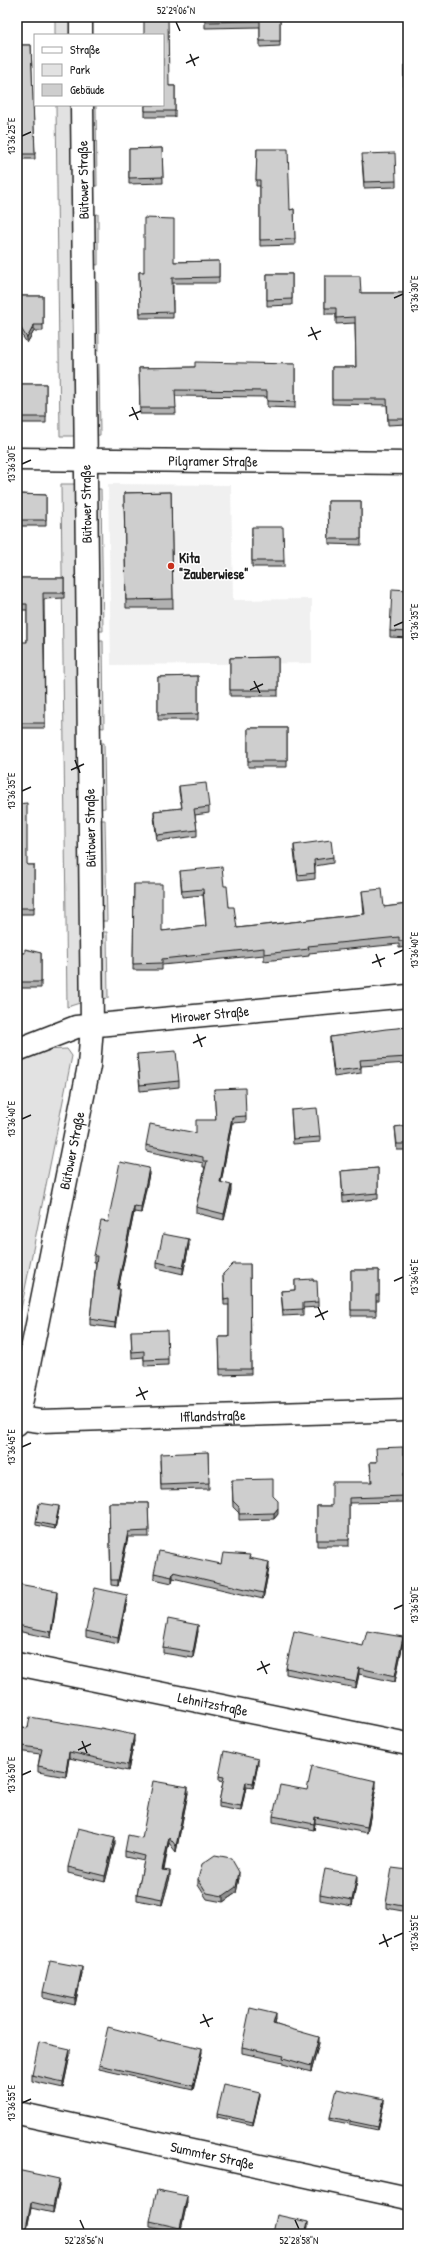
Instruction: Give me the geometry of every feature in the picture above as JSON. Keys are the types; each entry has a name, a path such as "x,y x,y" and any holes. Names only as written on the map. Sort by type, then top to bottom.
{"street":[{"path":"81,17 81,34"},
{"name":"Bütower Straße","path":"18,1421 89,1066 92,1026 82,106"},
{"name":"Pilgramer Straße","path":"17,459 408,462"},
{"name":"Mirower Straße","path":"17,1050 76,1027 408,996"},
{"name":"Ifflandstraße","path":"18,1421 408,1410"},
{"name":"Lehnitzstraße","path":"17,1664 408,1744"},
{"name":"Summter Straße","path":"17,2113 408,2198"}],"shaded area":[{"name":"Kita \"Zauberwiese\"","path":"108,484 231,485 233,600 312,599 312,663 111,665"}],"green space":[{"path":"55,17 70,17 70,34 55,34"},
{"path":"56,106 71,106 75,436 60,436"},
{"path":"88,106 96,106 97,186 89,185"},
{"path":"98,214 98,265 90,264 89,215"},
{"path":"98,282 99,350 91,348 90,284"},
{"path":"99,364 100,435 93,436 91,366"},
{"path":"61,484 74,484 76,488 83,1002 67,1007"},
{"path":"94,489 101,489 103,631 95,631"},
{"path":"95,641 103,641 104,728 96,727"},
{"path":"96,743 104,743 105,808 97,809"},
{"path":"97,820 105,820 107,921 99,921"},
{"path":"99,932 107,932 108,998 100,999"},
{"path":"67,1049 72,1056 17,1329 17,1061 42,1050"}],"building":[{"path":"144,17 168,17 169,86 175,86 175,111 145,111 145,106 164,106 164,34 144,34"},
{"path":"205,17 280,17 280,41 260,41 260,21 205,22"},
{"path":"17,45 31,45 35,154 17,154"},
{"path":"404,65 408,65 408,86 404,86"},
{"path":"162,148 163,177 129,178 129,149"},
{"path":"257,149 288,149 290,210 294,209 295,239 260,240 260,180 256,180"},
{"path":"395,153 396,181 364,182 362,154"},
{"path":"144,218 174,219 174,262 219,261 219,277 172,278 173,312 140,313 139,272 144,272"},
{"path":"267,274 292,274 292,299 267,300"},
{"path":"325,276 360,276 361,293 408,293 408,419 388,419 387,399 332,399 332,367 356,367 355,317 336,318 336,308 325,308"},
{"path":"17,296 43,296 43,325 34,325 27,338 19,325 17,325"},
{"path":"195,362 295,364 295,402 267,401 267,391 175,390 176,408 140,408 139,368 195,367"},
{"path":"17,384 46,384 46,417 17,417"},
{"path":"171,492 173,599 126,600 124,493"},
{"path":"17,494 46,495 46,520 17,520"},
{"path":"328,501 361,501 361,539 329,539"},
{"path":"252,527 283,527 284,561 252,561"},
{"path":"17,578 64,578 64,593 43,593 45,723 17,723 17,647 20,647 20,642 27,642 27,604 19,604 17,594"},
{"path":"392,589 408,590 408,632 390,631"},
{"path":"278,657 278,690 230,690 230,658"},
{"path":"198,676 198,714 158,715 158,677"},
{"path":"248,728 287,728 287,761 248,761"},
{"path":"206,783 209,807 194,809 197,830 157,835 154,811 182,808 179,786"},
{"path":"27,803 27,865 34,865 34,908 17,908 17,804"},
{"path":"331,840 333,857 314,860 315,873 298,875 294,845"},
{"path":"222,867 224,886 227,886 229,907 234,907 237,928 365,914 362,891 382,889 384,907 408,904 408,940 399,941 399,937 308,946 309,949 264,954 264,948 162,959 162,963 133,964 134,884 162,884 162,931 206,926 203,889 182,891 180,871"},
{"path":"25,949 41,953 41,982 19,982 19,953 25,953"},
{"path":"408,1027 408,1057 360,1060 361,1068 334,1071 330,1037"},
{"path":"176,1051 179,1081 140,1085 137,1054"},
{"path":"245,1088 246,1116 232,1117 220,1182 231,1185 224,1214 196,1207 207,1161 203,1161 203,1157 146,1145 150,1124 196,1133 196,1120 216,1120 214,1089"},
{"path":"317,1108 320,1137 293,1139 291,1110"},
{"path":"408,1125 407,1152 406,1144 397,1144 395,1127"},
{"path":"120,1162 149,1168 141,1207 134,1206 117,1289 120,1289 115,1323 90,1319 97,1256 94,1256 101,1221 108,1222"},
{"path":"378,1168 378,1193 343,1196 341,1171"},
{"path":"163,1234 189,1239 183,1268 157,1262"},
{"path":"233,1264 250,1264 251,1369 220,1369 219,1337 229,1337 229,1299 224,1300 223,1274"},
{"path":"351,1270 379,1270 379,1295 376,1295 376,1310 351,1310"},
{"path":"313,1279 314,1281 317,1281 318,1302 303,1303 303,1309 283,1310 281,1291 295,1290 295,1280"},
{"path":"167,1330 168,1359 144,1360 144,1351 132,1352 131,1331"},
{"path":"403,1447 403,1454 408,1454 408,1473 404,1473 405,1496 349,1498 349,1540 317,1540 317,1506 332,1506 332,1482 372,1482 370,1462 377,1462 376,1448"},
{"path":"208,1452 209,1483 161,1485 160,1454"},
{"path":"273,1479 273,1496 278,1501 278,1508 274,1513 239,1514 239,1507 233,1501 232,1480"},
{"path":"39,1503 59,1506 55,1526 36,1522"},
{"path":"109,1503 148,1503 149,1531 128,1532 118,1580 111,1580"},
{"path":"159,1551 221,1564 223,1553 250,1555 249,1558 269,1562 263,1593 173,1572 172,1577 154,1573"},
{"path":"18,1584 57,1591 51,1632 17,1625"},
{"path":"95,1588 127,1595 118,1638 86,1631"},
{"path":"168,1619 198,1625 193,1652 163,1647"},
{"path":"294,1631 363,1646 367,1631 403,1637 395,1676 359,1668 356,1682 286,1668"},
{"path":"30,1717 101,1728 134,1735 128,1765 69,1752 66,1771 38,1766 42,1749 17,1745 17,1726 28,1728"},
{"path":"224,1751 258,1759 253,1783 246,1782 241,1806 219,1802 224,1777 219,1776"},
{"path":"312,1766 376,1781 367,1827 315,1817 314,1824 273,1816 280,1785 307,1790"},
{"path":"153,1781 188,1787 176,1846 169,1837 162,1870 170,1871 162,1899 137,1894 145,1856 125,1851 128,1835 142,1838"},
{"path":"78,1828 115,1837 105,1876 68,1867"},
{"path":"215,1855 231,1858 239,1872 236,1887 223,1896 207,1893 198,1879 202,1864"},
{"path":"392,1868 408,1870 408,1907 386,1903"},
{"path":"325,1869 357,1875 352,1900 320,1894"},
{"path":"50,1961 82,1967 75,1999 43,1992"},
{"path":"250,2008 276,2014 273,2024 319,2037 311,2066 283,2058 284,2056 242,2047"},
{"path":"108,2027 161,2041 161,2039 202,2048 193,2086 99,2065"},
{"path":"39,2042 70,2049 63,2082 32,2075"},
{"path":"224,2085 260,2093 253,2122 217,2114"},
{"path":"337,2089 384,2099 378,2127 330,2117"},
{"path":"17,2170 59,2179 53,2207 31,2202 25,2233 20,2232 20,2234 17,2234"},
{"path":"157,2190 187,2196 180,2228 150,2221"},
{"path":"277,2215 308,2222 305,2234 268,2234 269,2232 273,2233"}],"place":[{"name":"Kita \"Zauberwiese\"","path":"171,566"}]}
